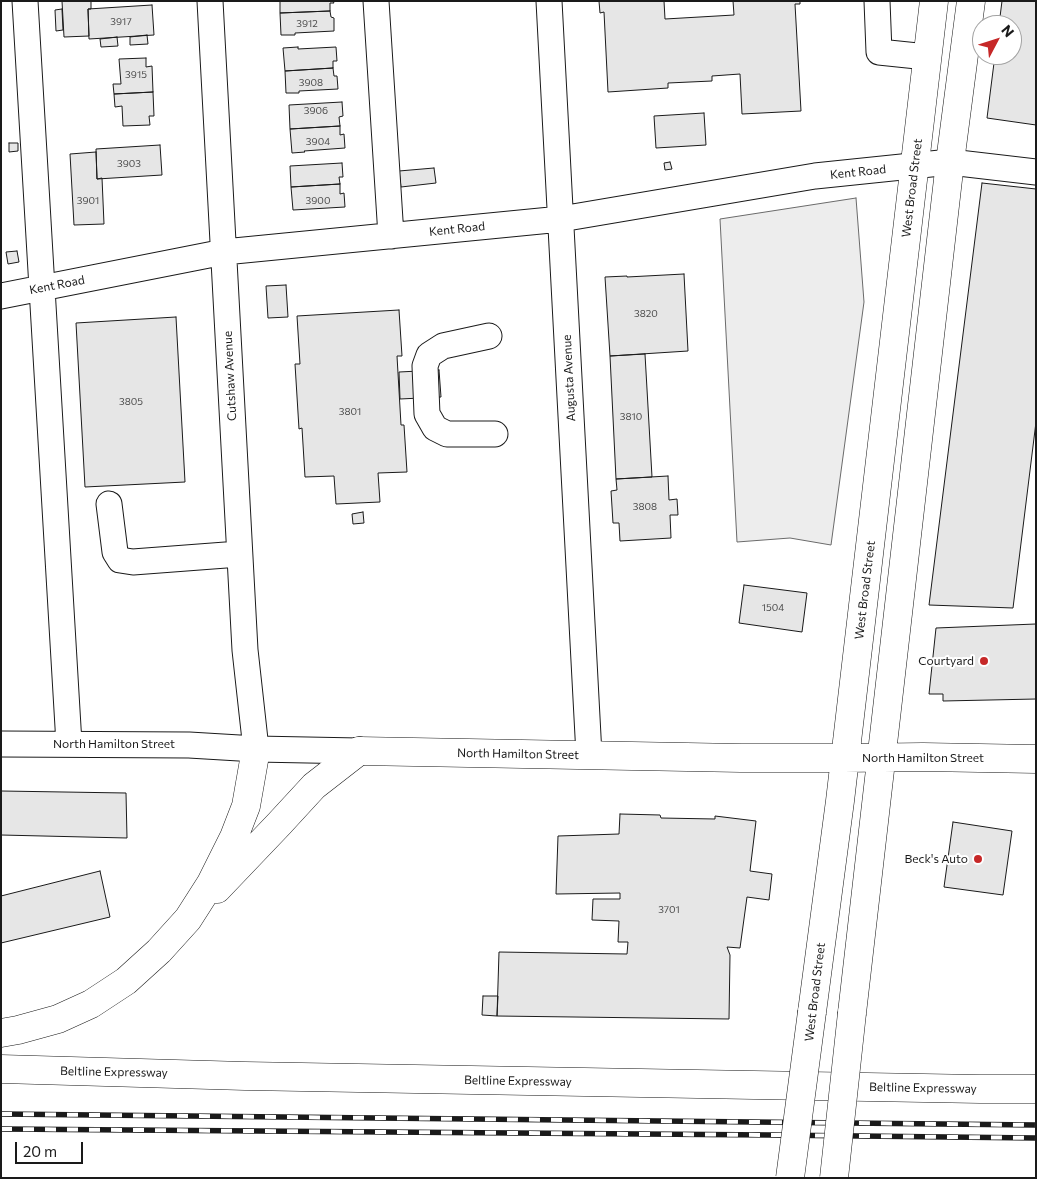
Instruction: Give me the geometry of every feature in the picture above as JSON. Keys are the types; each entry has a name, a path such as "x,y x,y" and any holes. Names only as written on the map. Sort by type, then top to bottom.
{"main road":[{"name":"West Broad Street","path":"790,1178 844,758 934,1"},
{"path":"834,1178 950,162 971,1"},
{"path":"188,919 211,883 246,806 256,749"},
{"path":"1,1033 58,1019 91,1004 126,981 159,951 314,786 359,751"},
{"name":"North Hamilton Street","path":"359,751 741,758 922,757 1036,759"},
{"name":"Beltline Expressway","path":"1,1069 1036,1089"}],"street":[{"path":"25,1 70,744"},
{"name":"Cutshaw Avenue","path":"210,1 244,650 256,749"},
{"path":"376,1 391,236"},
{"name":"Augusta Avenue","path":"549,1 561,219 582,755"},
{"path":"877,1 879,52 927,57"},
{"name":"Kent Road","path":"1,296 224,252 561,219 815,176 950,162 1036,172"},
{"path":"489,336 443,346 429,355 425,366 427,414 435,428 447,434 495,434"},
{"path":"109,504 114,552 120,560 133,562 239,554"},
{"name":"North Hamilton Street","path":"1,744 190,745 256,749 359,751"}],"shaded area":[{"path":"856,198 864,302 831,545 790,538 737,542 720,219"}],"building":[{"path":"62,1 91,1 91,9 88,9 89,36 64,37"},
{"path":"280,1 333,1 334,3 330,3 330,11 280,13"},
{"path":"599,1 664,1 665,19 734,15 733,1 800,1 800,4 795,4 801,111 742,114 740,74 712,76 712,81 668,83 668,88 608,92 604,12 600,13"},
{"path":"1002,1 1036,1 1036,125 987,118 994,65 1022,65 1022,15 1000,15"},
{"path":"152,5 154,35 89,39 88,9"},
{"path":"62,9 63,30 56,31 55,10"},
{"path":"330,11 331,17 334,18 334,31 281,35 280,13"},
{"path":"147,35 148,44 130,45 130,37"},
{"path":"117,37 118,46 101,47 100,39"},
{"path":"298,47 298,49 336,47 337,61 333,61 333,68 285,71 283,48"},
{"path":"146,58 146,67 152,66 153,92 114,94 113,84 121,84 119,59"},
{"path":"333,68 334,76 337,76 338,89 286,93 285,71"},
{"path":"153,92 154,116 149,116 150,125 123,126 122,106 115,107 114,94"},
{"path":"342,102 343,116 339,117 340,126 290,129 289,105"},
{"path":"704,113 706,145 656,148 654,116"},
{"path":"340,126 340,135 344,134 345,148 292,153 290,129"},
{"path":"9,143 18,143 18,151 9,152"},
{"path":"160,145 162,175 97,179 96,149"},
{"path":"96,152 97,179 102,178 104,224 74,225 70,154"},
{"path":"670,162 672,169 665,170 664,163"},
{"path":"342,163 343,177 339,177 340,184 291,187 290,166"},
{"path":"434,168 436,183 401,187 399,171"},
{"path":"982,183 1036,189 1036,422 1013,608 929,605"},
{"path":"340,184 340,194 344,193 345,207 293,210 291,187"},
{"path":"17,251 19,262 8,264 6,252"},
{"path":"684,274 688,351 610,356 605,277"},
{"path":"286,285 288,317 268,318 266,286"},
{"path":"399,310 402,356 397,356 401,425 404,425 407,472 378,473 380,502 336,504 334,476 305,477 302,428 299,429 295,364 300,364 297,316"},
{"path":"176,317 185,482 85,487 76,323"},
{"path":"645,354 652,477 616,479 610,356"},
{"path":"439,370 441,397 400,399 399,372"},
{"path":"668,476 669,500 677,499 678,515 670,515 671,538 620,541 619,523 613,523 611,491 617,490 616,479"},
{"path":"363,512 364,523 353,524 352,514"},
{"path":"744,585 807,593 802,632 739,623"},
{"name":"Courtyard","path":"1036,624 1036,699 943,701 943,694 929,694 936,628"},
{"path":"1,791 126,793 127,838 1,835"},
{"path":"620,814 660,815 661,818 715,819 715,816 756,821 750,871 772,874 769,900 747,897 740,948 727,947 730,955 729,1019 497,1016 499,952 627,954 628,942 618,942 619,921 592,920 593,899 620,899 620,893 556,894 558,836 619,834"},
{"name":"Beck's Auto","path":"953,822 1012,831 1003,895 944,887"},
{"path":"100,871 110,917 1,943 1,896"},
{"path":"483,996 498,996 497,1016 482,1015"}],"railway":[{"path":"1,1114 1036,1125"},
{"path":"1,1129 1036,1138"}],"place":[{"name":"Courtyard","path":"984,661"},
{"name":"Beck's Auto","path":"978,859"}]}
